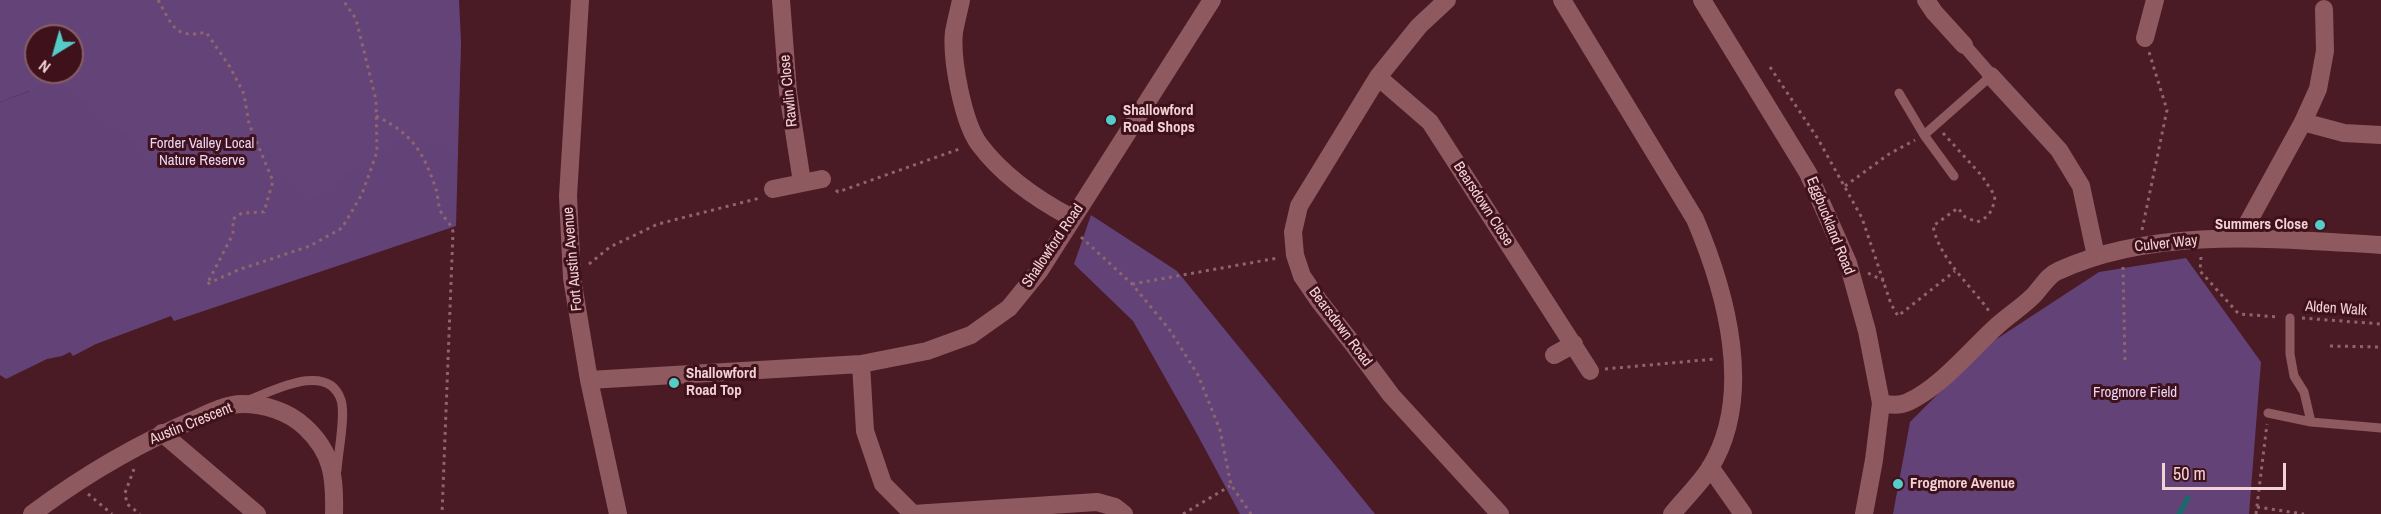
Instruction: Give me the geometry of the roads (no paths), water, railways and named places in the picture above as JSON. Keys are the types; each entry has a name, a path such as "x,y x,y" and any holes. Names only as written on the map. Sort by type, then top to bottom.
{"street":[{"name":"Fort Austin Avenue","path":"580,0 568,196 572,278 589,380 618,514"},
{"name":"Rawlin Close","path":"781,0 788,92 802,182"},
{"path":"961,0 954,34 957,83 967,118 978,143 1016,182 1070,222"},
{"name":"Shallowford Road","path":"589,380 861,364 927,351 971,335 1009,308 1040,270 1212,0"},
{"name":"Bearsdown Road","path":"1446,0 1419,26 1378,77 1299,206 1293,232 1295,255 1302,276 1313,293 1391,395 1500,514"},
{"path":"1562,0 1695,219 1725,302 1735,388 1729,417 1710,467 1672,514"},
{"name":"Eggbuckland Road","path":"1702,0 1808,173 1841,247 1867,331 1881,403 1864,514"},
{"path":"1881,403 1907,403 1932,387 1999,324 2032,297 2055,272 2096,256 2080,186 2059,150 1934,12 1926,0"},
{"path":"2145,38 2155,0"},
{"path":"2240,237 2303,122 2318,89 2325,51 2325,4"},
{"name":"Bearsdown Close","path":"1378,77 1430,122 1590,371"},
{"path":"2303,122 2344,133 2381,135"},
{"path":"773,189 822,179"},
{"name":"Culver Way","path":"2096,256 2131,248 2240,237 2381,245"},
{"path":"1554,355 1574,344"},
{"path":"861,364 865,431 883,483 913,514 1097,502 1115,507 1124,514"},
{"name":"Austin Crescent","path":"32,514 75,483 162,433 212,412 240,404 269,407 286,413 312,433 325,449 331,464 335,490 334,514"},
{"path":"162,433 258,514"},
{"path":"1710,467 1743,514"}],"lane":[{"path":"1924,135 1991,76"},
{"path":"1899,93 1924,135 1954,176"},
{"path":"2290,318 2290,354 2294,376 2304,392 2311,422"},
{"path":"240,404 300,381 318,379 331,385 341,399 342,417 335,490"},
{"path":"2268,413 2311,422 2381,428"}],"waterway":[{"path":"2179,514 2188,498"}],"place":[{"name":"Shallowford Road Shops","path":"1111,120"},
{"name":"Summers Close","path":"2320,225"},
{"name":"Shallowford Road Top","path":"674,383"},
{"name":"Frogmore Avenue","path":"1898,484"}],"park label":[{"name":"Forder Valley Local Nature Reserve","path":"202,152"},
{"name":"Frogmore Field","path":"2135,393"}]}
